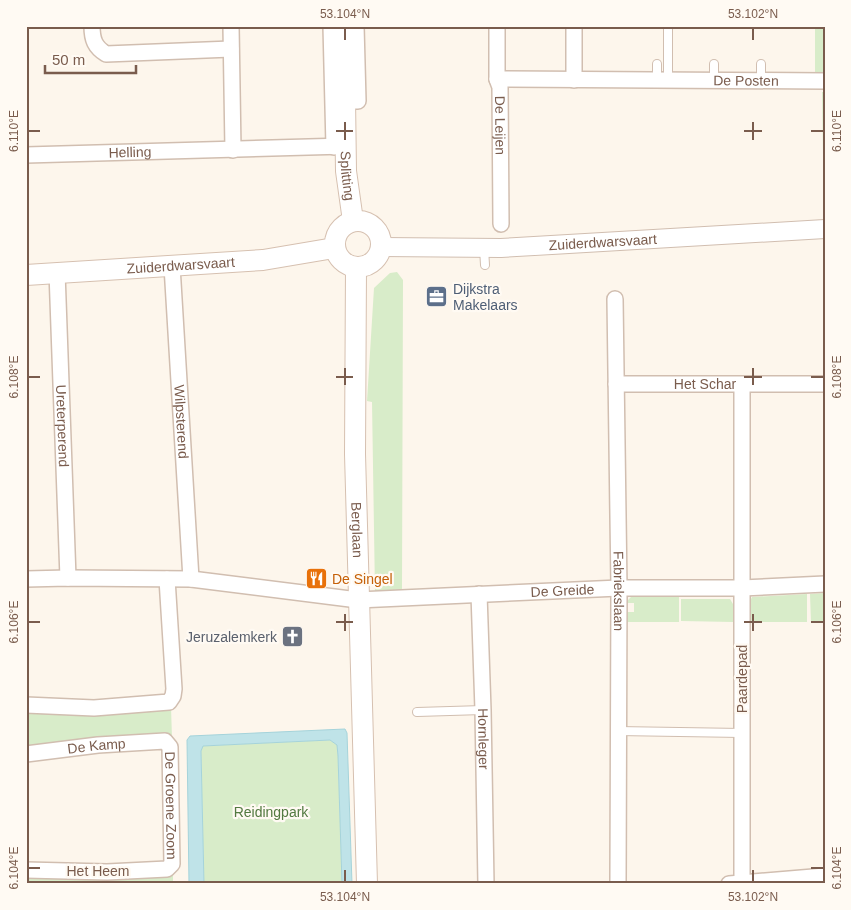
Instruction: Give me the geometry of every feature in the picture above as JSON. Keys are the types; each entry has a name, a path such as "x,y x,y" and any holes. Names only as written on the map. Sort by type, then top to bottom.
{"main road":[{"name":"Splitting","path":"344,26 352,101 340,146 346,171 353,222"},
{"path":"362,221 370,224 376,230 380,238 381,247 378,256 373,262 365,267 356,268 342,262 334,248 338,231 345,225 362,221"},
{"name":"Zuiderdwarsvaart","path":"26,274 263,260 334,248"},
{"name":"Berglaan","path":"356,268 355,454 367,884"}],"street":[{"path":"92,26 92,38 97,48 106,54 231,49"},
{"path":"231,26 233,150"},
{"name":"Splitting","path":"331,26 340,146"},
{"name":"Splitting","path":"352,101 356,26"},
{"name":"De Leijen","path":"496,26 497,79 500,87 501,224"},
{"path":"574,26 574,80"},
{"name":"De Posten","path":"497,79 825,81"},
{"name":"Helling","path":"26,155 340,146"},
{"name":"Zuiderdwarsvaart","path":"381,247 484,256 825,229"},
{"name":"Wilpsterend","path":"172,266 191,579"},
{"name":"Ureterperend","path":"57,272 68,578"},
{"name":"Fabriekslaan","path":"615,299 619,588 617,732 618,884"},
{"name":"Het Schar","path":"616,384 742,386 825,384"},
{"name":"Paardepad","path":"735,883 742,733 742,386"},
{"path":"26,579 191,579 358,600"},
{"path":"26,706 94,708 169,702 173,696 174,689 167,579"},
{"name":"De Greide","path":"358,600 619,588 742,588 825,584"},
{"name":"Hornleger","path":"479,594 486,884"},
{"name":"De Kamp","path":"26,754 98,745 165,742 168,744"},
{"name":"De Groene Zoom","path":"168,744 170,747 172,855 170,867"},
{"name":"Het Heem","path":"26,870 107,872 170,867"},
{"path":"735,883 825,876"}],"lane":[{"path":"662,80 668,26"},
{"path":"657,64 662,80"},
{"path":"714,64 714,81"},
{"path":"761,64 761,81"},
{"path":"418,712 483,710"},
{"path":"617,732 742,733"}],"green space":[{"path":"815,26 825,26 825,77 815,77"},
{"path":"822,92 825,92 824,218"},
{"path":"397,272 403,280 402,590 377,591 375,593 372,402 367,401 374,288 390,273"},
{"path":"825,593 825,623 811,623 810,594"},
{"path":"807,594 807,622 751,622 750,601 752,597"},
{"path":"631,597 679,597 679,622 624,622 624,612 634,612 634,603 625,603"},
{"path":"681,599 730,599 733,604 733,622 681,621"},
{"path":"171,707 172,739 26,751 26,710"},
{"name":"Reidingpark","path":"330,740 337,745 338,756 342,884 204,884 201,751 203,746"},
{"path":"173,871 173,884 26,884 26,873"}],"water":[{"path":"345,729 347,733 352,884 342,884 338,756 337,745 330,740 203,746 201,751 204,884 189,884 187,740 190,736"}],"place":[{"name":"Dijkstra Makelaars","path":"437,297"},
{"name":"De Singel","path":"316,579"},
{"name":"Jeruzalemkerk","path":"293,637"}]}
